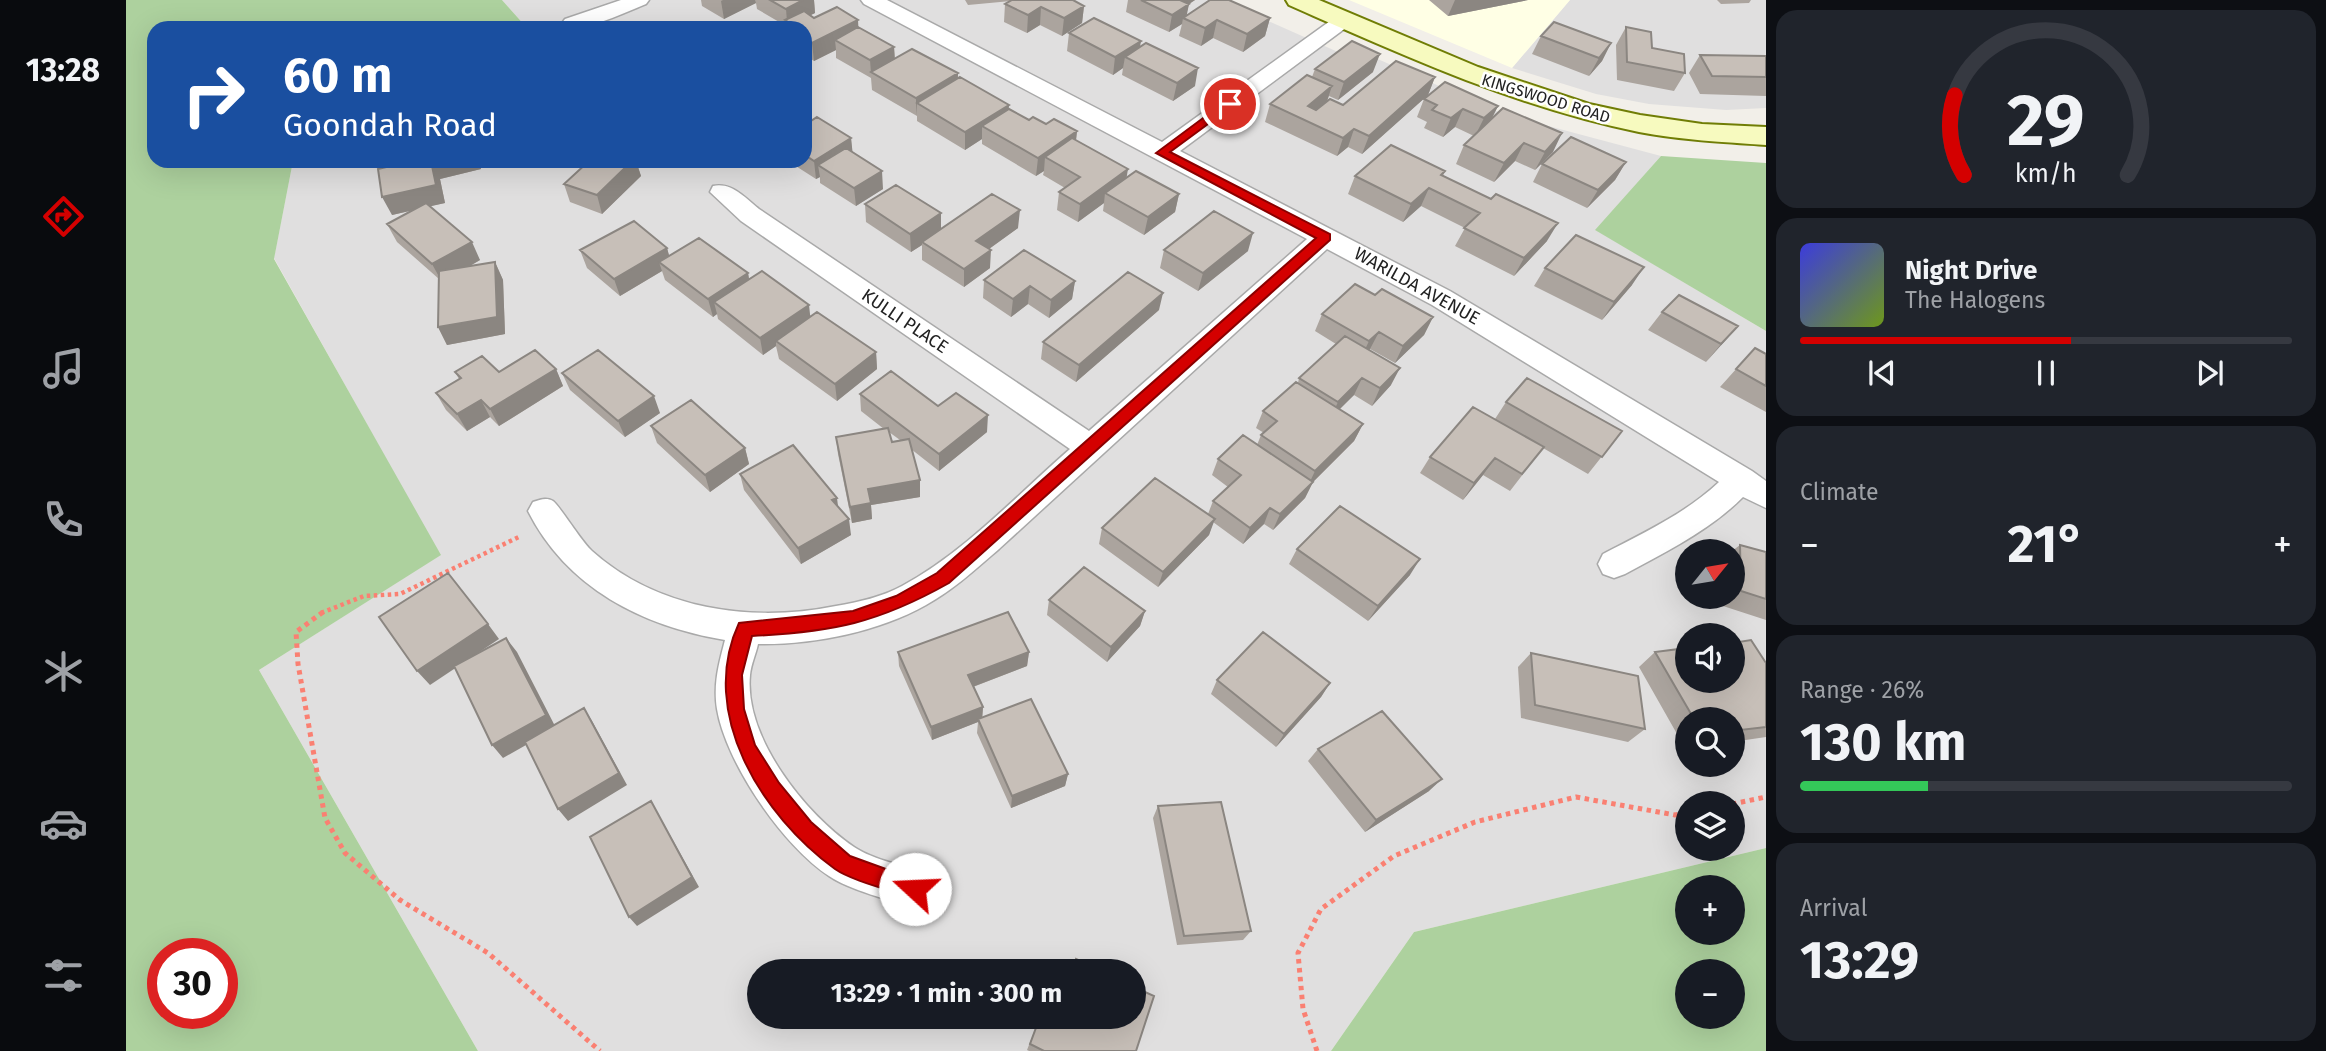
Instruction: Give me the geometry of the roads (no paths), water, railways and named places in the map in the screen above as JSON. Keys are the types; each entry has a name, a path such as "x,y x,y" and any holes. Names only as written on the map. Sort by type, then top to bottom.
{"street":[{"path":"579,21 639,0"},
{"name":"WARILDA AVENUE","path":"871,0 1325,237 1505,335 1754,488"},
{"name":"KINGSWOOD ROAD","path":"1298,0 1517,93 1581,112 1672,131 1720,136 1766,136"},
{"path":"1162,153 1344,20"},
{"name":"KULLI PLACE","path":"722,192 770,229 1090,447"},
{"path":"547,516 565,544 594,571 632,595 686,617 746,629 799,626 853,618 901,601 943,578 1325,237"},
{"path":"1614,564 1754,488"},
{"path":"746,629 733,675 735,709 747,748 772,789 804,829 843,863 915,889"}]}
